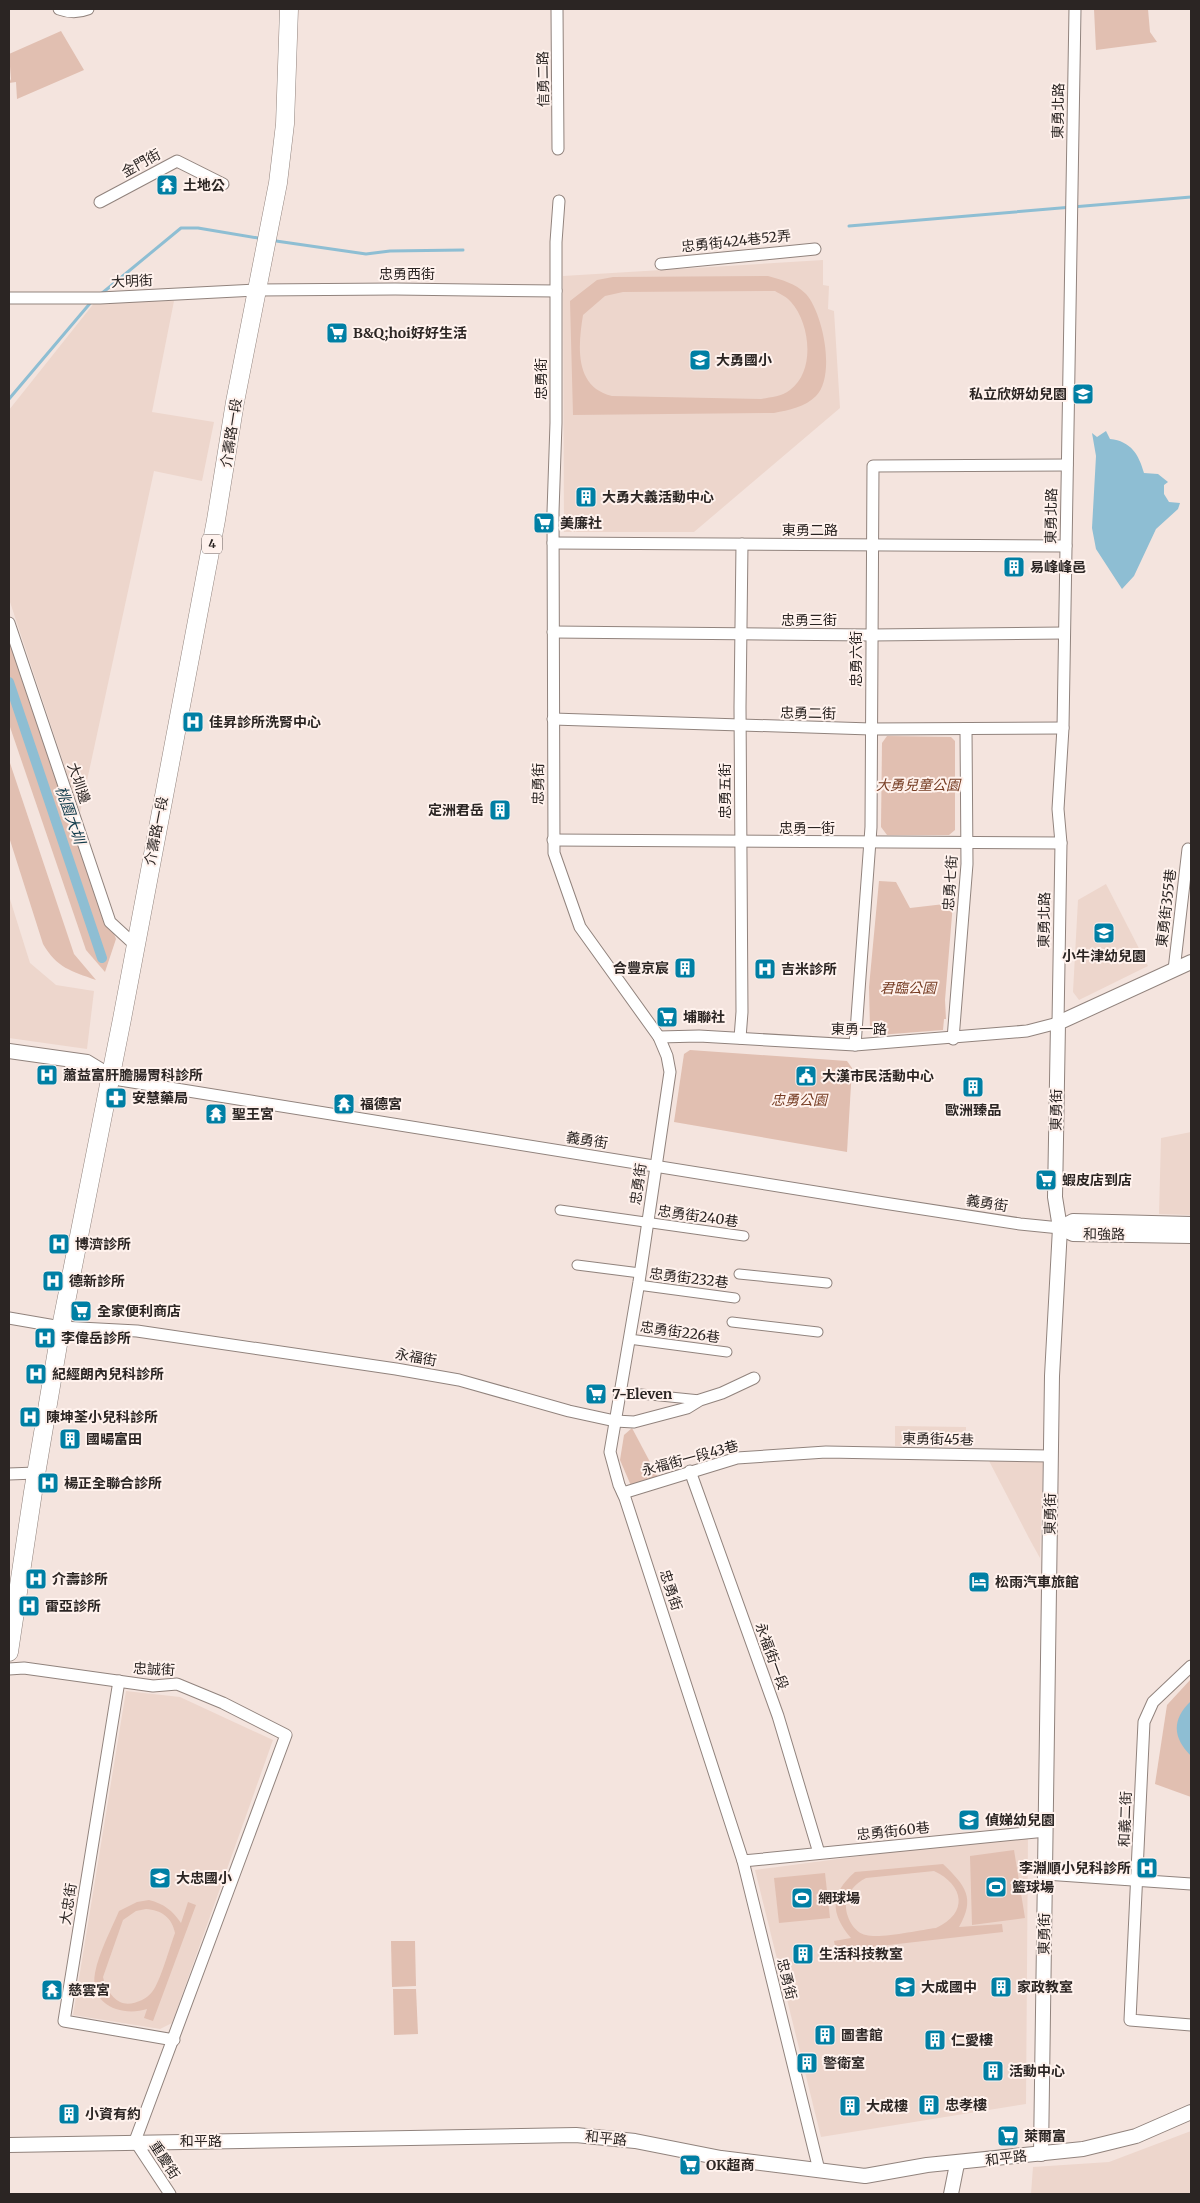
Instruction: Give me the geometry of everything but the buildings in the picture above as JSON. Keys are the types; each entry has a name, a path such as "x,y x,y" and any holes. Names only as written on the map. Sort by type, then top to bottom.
{"main road":[{"name":"介壽路一段","path":"9,1652 36,1473 61,1327 135,945 284,146 290,9"}],"street":[{"path":"60,9 68,12 80,12 88,9"},
{"name":"信勇二路","path":"557,9 558,150"},
{"name":"東勇北路","path":"1058,1023 1061,843 1058,808 1063,728 1075,9"},
{"name":"金門街","path":"100,202 177,161 223,184"},
{"name":"忠勇街","path":"559,201 553,543 554,853 580,928 659,1037 667,1056 670,1072 630,1339 610,1452 743,1861 819,2170"},
{"name":"忠勇街424巷52弄","path":"661,264 815,249"},
{"name":"忠勇西街","path":"257,290 395,288 556,291"},
{"name":"大明街","path":"9,298 95,298 257,290"},
{"name":"忠勇六街","path":"855,1045 870,843 873,466 1067,465"},
{"name":"東勇二路","path":"553,543 1066,546"},
{"name":"忠勇五街","path":"740,1038 742,1012 740,727 742,544"},
{"name":"大圳邊","path":"9,623 110,922 135,945"},
{"name":"忠勇三街","path":"554,632 741,635 1064,633"},
{"name":"忠勇二街","path":"554,720 740,727 871,729 1063,728"},
{"name":"忠勇七街","path":"953,1039 967,843 966,729"},
{"name":"忠勇一街","path":"553,840 1061,843"},
{"name":"東勇街355巷","path":"1174,970 1188,849"},
{"path":"1058,1023 1191,962"},
{"name":"東勇一路","path":"659,1037 740,1038 855,1045 1027,1032 1058,1023"},
{"name":"東勇街","path":"1041,2154 1050,1456 1060,1228 1055,1197 1058,1023"},
{"path":"9,1051 87,1062 110,1076"},
{"name":"義勇街","path":"110,1076 120,1080 150,1085 656,1166 1020,1224 1060,1228"},
{"name":"忠勇街240巷","path":"560,1210 744,1236"},
{"name":"和強路","path":"1060,1228 1073,1221 1191,1224"},
{"name":"和強路","path":"1060,1228 1073,1234 1191,1236"},
{"path":"577,1265 640,1273"},
{"path":"739,1274 826,1283"},
{"name":"忠勇街232巷","path":"638,1286 735,1298"},
{"name":"永福街","path":"9,1318 61,1327 137,1331 396,1369 459,1380 569,1411 614,1421 634,1422 687,1408 700,1400 722,1393 754,1378"},
{"path":"732,1322 818,1332"},
{"name":"忠勇街226巷","path":"630,1339 727,1352"},
{"path":"620,1392 700,1400"},
{"name":"東勇街45巷","path":"826,1452 1050,1456"},
{"name":"永福街一段43巷","path":"623,1492 736,1458 826,1452"},
{"name":"永福街一段","path":"690,1471 778,1716 819,1854"},
{"path":"9,1474 36,1473"},
{"name":"和義二街","path":"1191,1666 1153,1702 1144,1722 1130,2020 1191,2025"},
{"name":"忠誠街","path":"9,1669 24,1668 153,1686 177,1684 223,1703 286,1735 174,2040"},
{"name":"大忠街","path":"120,1681 64,2020 174,2040"},
{"name":"忠勇街60巷","path":"743,1861 1046,1830"},
{"path":"1045,1874 1191,1884"},
{"path":"135,2141 174,2040"},
{"name":"和平路","path":"9,2145 135,2141 366,2140 576,2135 635,2141 721,2158 865,2176 927,2166 1083,2149 1136,2136 1191,2112"},
{"name":"重慶街","path":"135,2141 170,2194"},
{"path":"952,2194 957,2164"}],"shaded area":[{"name":"大勇國小","path":"823,260 823,285 829,286 828,309 834,311 840,408 694,532 564,532 563,276"},
{"path":"174,301 152,412 214,422 202,481 154,471 80,813 9,599 9,410 95,302"},
{"name":"小牛津幼兒園","path":"1106,884 1148,966 1079,1000 1073,992 1078,900"},
{"path":"9,896 30,963 56,985 94,991 87,1049 9,1038"},
{"path":"1191,1132 1191,1215 1159,1214 1161,1138"},
{"path":"895,1426 966,1427 966,1446 895,1446"},
{"path":"988,1459 1043,1460 1040,1558 1030,1540"},
{"name":"大忠國小","path":"126,1691 180,1697 273,1740 172,2023 160,2029 73,2015"},
{"name":"大成國中","path":"1028,1834 1026,2104 821,2137 755,1870"},
{"path":"1191,2131 1191,2194 1031,2194 1033,2167 1109,2162"}],"green space":[{"path":"1094,9 1148,9 1150,32 1157,42 1096,50"},
{"path":"61,31 84,70 17,99 16,82 9,83 11,79 9,54"},
{"path":"768,276 793,285 802,290 812,303 822,329 826,360 822,387 816,396 807,403 774,413 573,415 570,301 597,280 613,277","holes":["775,291 789,300 797,311 803,322 806,334 807,359 804,371 798,382 783,394 761,399 612,396 600,391 591,384 585,375 581,364 580,352 583,315 605,296 623,292"]},
{"path":"9,640 116,939 105,972 86,950 9,724"},
{"name":"大勇兒童公園","path":"887,736 951,737 955,741 955,830 949,835 887,835 881,827 882,743"},
{"path":"9,760 74,954 96,980 59,964 43,944 9,837"},
{"name":"君臨公園","path":"879,881 896,882 910,908 953,903 945,1000 946,1019 944,1019 943,1030 879,1035 870,1029 869,987"},
{"name":"忠勇公園","path":"690,1050 847,1061 852,1068 847,1152 674,1122 684,1054"},
{"path":"632,1428 659,1479 632,1488 620,1460 624,1435"},
{"path":"1191,1679 1191,1797 1155,1784 1167,1705"},
{"name":"籃球場","path":"1014,1850 1025,1918 972,1925 970,1856"},
{"path":"943,1864 957,1879 966,1893 967,1908 959,1927 1002,1924 1003,1932 836,1951 834,1941 851,1938 844,1929 836,1912 837,1896 847,1880 855,1872","holes":["934,1871 944,1877 957,1891 958,1907 954,1915 947,1922 936,1928 872,1936 862,1934 849,1919 846,1909 848,1896 856,1885 866,1878"]},
{"name":"網球場","path":"825,1873 830,1918 779,1923 774,1878"},
{"path":"149,1900 159,1903 171,1911 181,1923 188,1902 196,1905 153,2021 144,2018 147,2009 127,2011 109,2006 102,2001 94,1984 99,1957 119,1911 137,1902","holes":["151,1910 165,1915 174,1927 175,1933 152,1992 138,2002 128,2004 120,2002 111,1995 103,1977 123,1920 136,1911"]},
{"path":"391,1941 415,1941 416,1986 392,1987"},
{"path":"393,1989 416,1989 418,2034 394,2035"}],"water":[{"path":"1106,431 1110,439 1117,440 1133,450 1140,460 1144,473 1158,474 1168,482 1164,485 1164,494 1169,502 1180,503 1178,509 1156,529 1134,576 1122,589 1096,549 1092,528 1096,456 1092,433 1097,437"},
{"path":"1191,1701 1191,1756 1178,1736 1177,1722"}],"waterway":[{"path":"849,226 1191,197"},
{"path":"101,294 181,228 198,228 258,238"},
{"path":"276,241 366,254 390,251 463,250"},
{"path":"9,399 92,301"},
{"name":"桃園大圳","path":"9,682 102,958"}],"place":[{"name":"土地公","path":"167,185"},
{"name":"B&Q;hoi好好生活","path":"337,333"},
{"name":"大勇國小","path":"700,360"},
{"name":"私立欣妍幼兒園","path":"1083,394"},
{"name":"大勇大義活動中心","path":"586,497"},
{"name":"美廉社","path":"544,523"},
{"name":"易峰峰邑","path":"1014,567"},
{"name":"佳昇診所洗腎中心","path":"193,722"},
{"name":"定洲君岳","path":"500,810"},
{"name":"小牛津幼兒園","path":"1104,933"},
{"name":"合豐京宸","path":"685,968"},
{"name":"吉米診所","path":"765,969"},
{"name":"埔聯社","path":"667,1017"},
{"name":"蕭益富肝膽腸胃科診所","path":"47,1075"},
{"name":"大漢市民活動中心","path":"806,1076"},
{"name":"歐洲臻品","path":"973,1087"},
{"name":"安慧藥局","path":"116,1098"},
{"name":"福德宮","path":"344,1104"},
{"name":"聖王宮","path":"216,1114"},
{"name":"蝦皮店到店","path":"1046,1180"},
{"name":"博濟診所","path":"59,1244"},
{"name":"德新診所","path":"53,1281"},
{"name":"全家便利商店","path":"81,1311"},
{"name":"李偉岳診所","path":"45,1338"},
{"name":"紀經朗內兒科診所","path":"36,1374"},
{"name":"7-Eleven","path":"596,1394"},
{"name":"陳坤荃小兒科診所","path":"30,1417"},
{"name":"國暘富田","path":"70,1439"},
{"name":"楊正全聯合診所","path":"48,1483"},
{"name":"介壽診所","path":"36,1579"},
{"name":"松雨汽車旅館","path":"979,1582"},
{"name":"雷亞診所","path":"29,1606"},
{"name":"偵娣幼兒園","path":"969,1820"},
{"name":"李淵順小兒科診所","path":"1147,1868"},
{"name":"大忠國小","path":"160,1878"},
{"name":"籃球場","path":"996,1887"},
{"name":"網球場","path":"802,1898"},
{"name":"生活科技教室","path":"803,1954"},
{"name":"大成國中","path":"905,1987"},
{"name":"家政教室","path":"1001,1987"},
{"name":"慈雲宮","path":"52,1990"},
{"name":"圖書館","path":"825,2035"},
{"name":"仁愛樓","path":"935,2040"},
{"name":"警衛室","path":"807,2063"},
{"name":"活動中心","path":"993,2071"},
{"name":"忠孝樓","path":"929,2105"},
{"name":"大成樓","path":"850,2106"},
{"name":"小資有約","path":"69,2114"},
{"name":"萊爾富","path":"1008,2136"},
{"name":"OK超商","path":"690,2165"}]}
